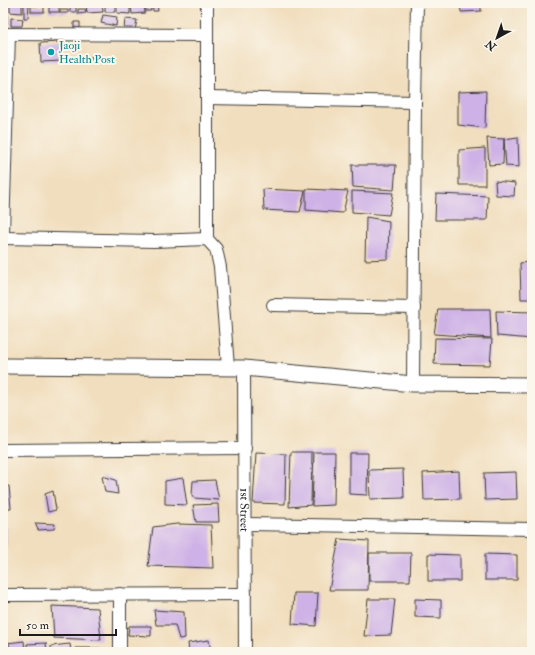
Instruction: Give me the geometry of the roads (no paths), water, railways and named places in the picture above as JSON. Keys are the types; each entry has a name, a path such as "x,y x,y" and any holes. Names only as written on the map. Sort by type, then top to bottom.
{"street":[{"path":"207,3 208,239 216,249 220,267 228,367"},
{"path":"413,384 417,3"},
{"path":"3,233 6,34 206,35"},
{"path":"207,98 415,102"},
{"path":"3,238 154,241 208,239"},
{"path":"273,305 414,308"},
{"path":"3,366 228,367 413,384 532,386"},
{"name":"1st Street","path":"244,368 245,652"},
{"path":"3,450 245,448"},
{"path":"245,524 532,529"},
{"path":"120,594 120,652"},
{"path":"3,595 245,594"},
{"path":"3,646 3,652"}],"place":[{"name":"Jaoji Health Post","path":"51,52"}]}
